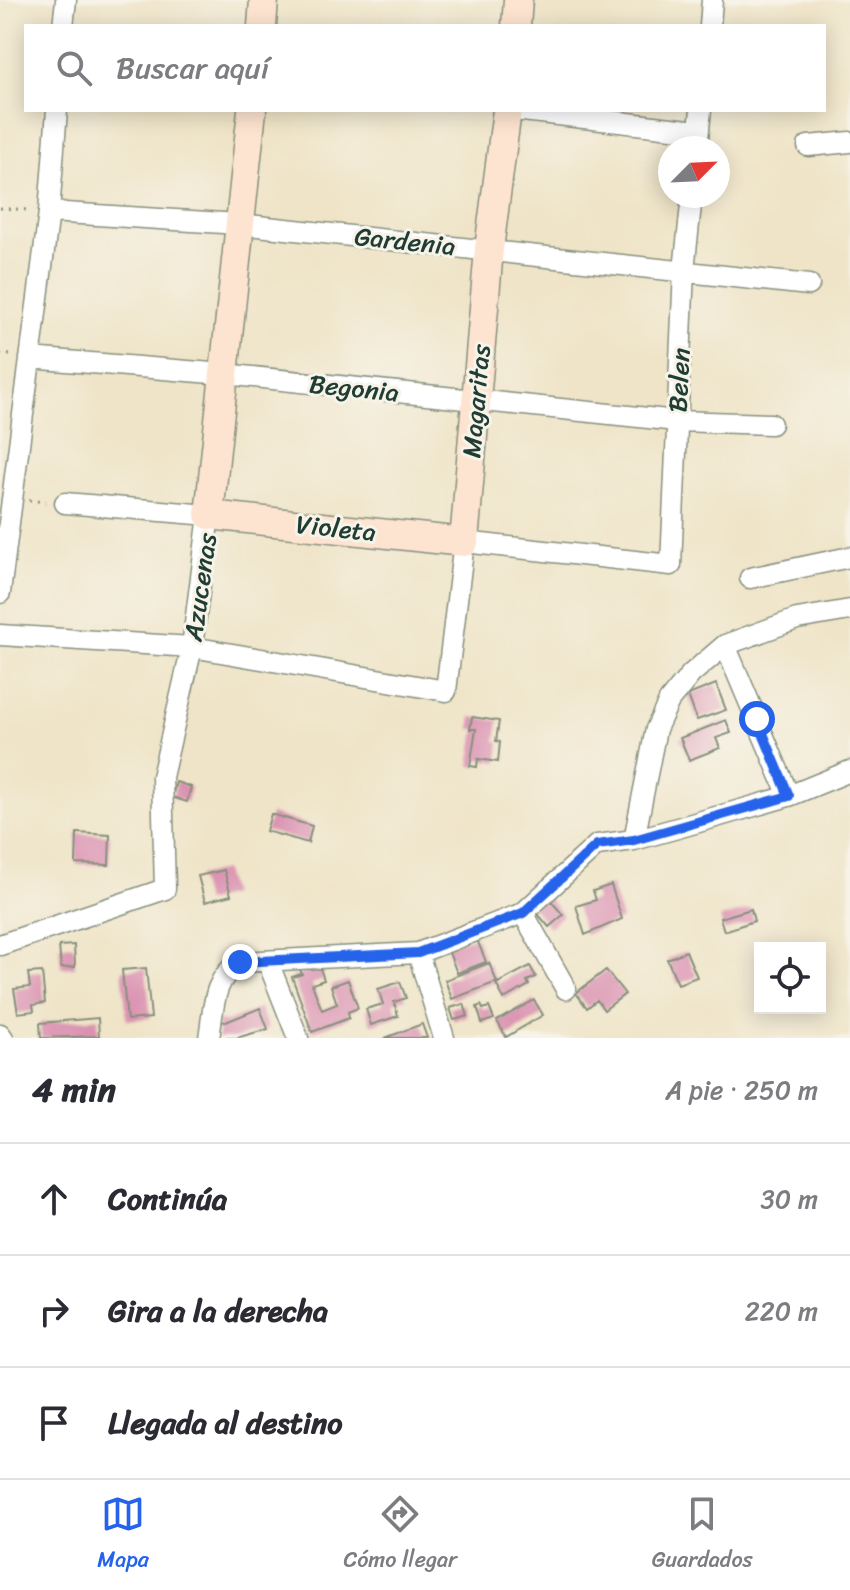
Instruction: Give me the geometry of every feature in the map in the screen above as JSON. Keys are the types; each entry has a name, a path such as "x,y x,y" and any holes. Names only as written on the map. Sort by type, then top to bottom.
{"street":[{"path":"63,24 66,0"},
{"path":"262,24 264,0"},
{"path":"516,24 518,0"},
{"path":"710,24 712,0"},
{"path":"0,593 6,498 30,358 49,212 57,112"},
{"name":"Azucenas","path":"0,945 165,889 162,777 192,647 252,112"},
{"name":"Magaritas","path":"192,647 446,691 464,542 489,249 507,112"},
{"path":"532,112 699,130"},
{"path":"808,146 850,142"},
{"name":"Belen","path":"671,565 684,270 691,208"},
{"name":"Gardenia","path":"49,212 239,224 809,285"},
{"name":"Begonia","path":"30,358 224,374 677,421 771,424"},
{"name":"Violeta","path":"65,503 209,515 671,565"},
{"path":"750,578 850,557"},
{"path":"634,840 656,729 669,701 691,674 725,645 797,619 850,610"},
{"path":"0,635 192,647"},
{"path":"725,645 789,796"},
{"path":"209,1038 217,988 225,971 240,962 418,953 523,913 597,845 634,840 789,796 850,771"},
{"path":"523,913 566,989"},
{"path":"418,953 444,1038"},
{"path":"268,962 298,1038"}],"path":[{"path":"0,208 49,212"},
{"path":"6,498 65,503"}],"building":[{"path":"716,684 726,710 697,720 688,695"},
{"path":"472,717 499,721 496,741 500,742 498,762 478,759 477,767 470,766 476,729 470,729"},
{"path":"726,720 731,733 716,738 720,748 689,760 680,738"},
{"path":"176,782 191,787 187,802 172,797"},
{"path":"271,814 312,826 308,843 266,831"},
{"path":"77,833 110,835 109,865 76,864"},
{"path":"224,870 231,895 205,902 198,876"},
{"path":"611,885 622,919 585,935 576,906 596,900 593,891"},
{"path":"546,895 563,915 549,927 532,907"},
{"path":"751,909 754,921 724,931 720,918"},
{"path":"476,937 486,962 457,973 446,945"},
{"path":"74,945 75,967 61,968 59,946"},
{"path":"686,951 697,977 678,984 667,959"},
{"path":"317,959 324,980 312,984 322,1010 337,1004 331,986 348,980 358,1008 348,1012 349,1018 312,1032 292,977 302,974 299,966"},
{"path":"489,963 497,982 452,999 445,980"},
{"path":"530,966 536,977 527,981 529,985 504,999 496,984"},
{"path":"146,968 151,1018 127,1020 122,970"},
{"path":"606,970 625,994 604,1010 597,1000 587,1008 576,993"},
{"path":"42,972 45,1003 33,1005 34,1011 18,1013 14,989 30,987 28,973"},
{"path":"400,982 406,998 394,1002 398,1016 371,1025 366,1009 383,1004 378,989"},
{"path":"534,1000 543,1015 506,1037 497,1021"},
{"path":"464,1004 468,1016 454,1020 450,1008"},
{"path":"481,1005 483,1009 489,1007 494,1019 482,1023 477,1007"},
{"path":"260,1008 268,1029 236,1038 218,1038 218,1021 226,1022"},
{"path":"98,1018 99,1036 41,1038 40,1023"},
{"path":"422,1024 427,1038 385,1038"}],"route":[{"path":"240,962 418,953 523,913 597,845 634,840 789,796 757,719"}]}
